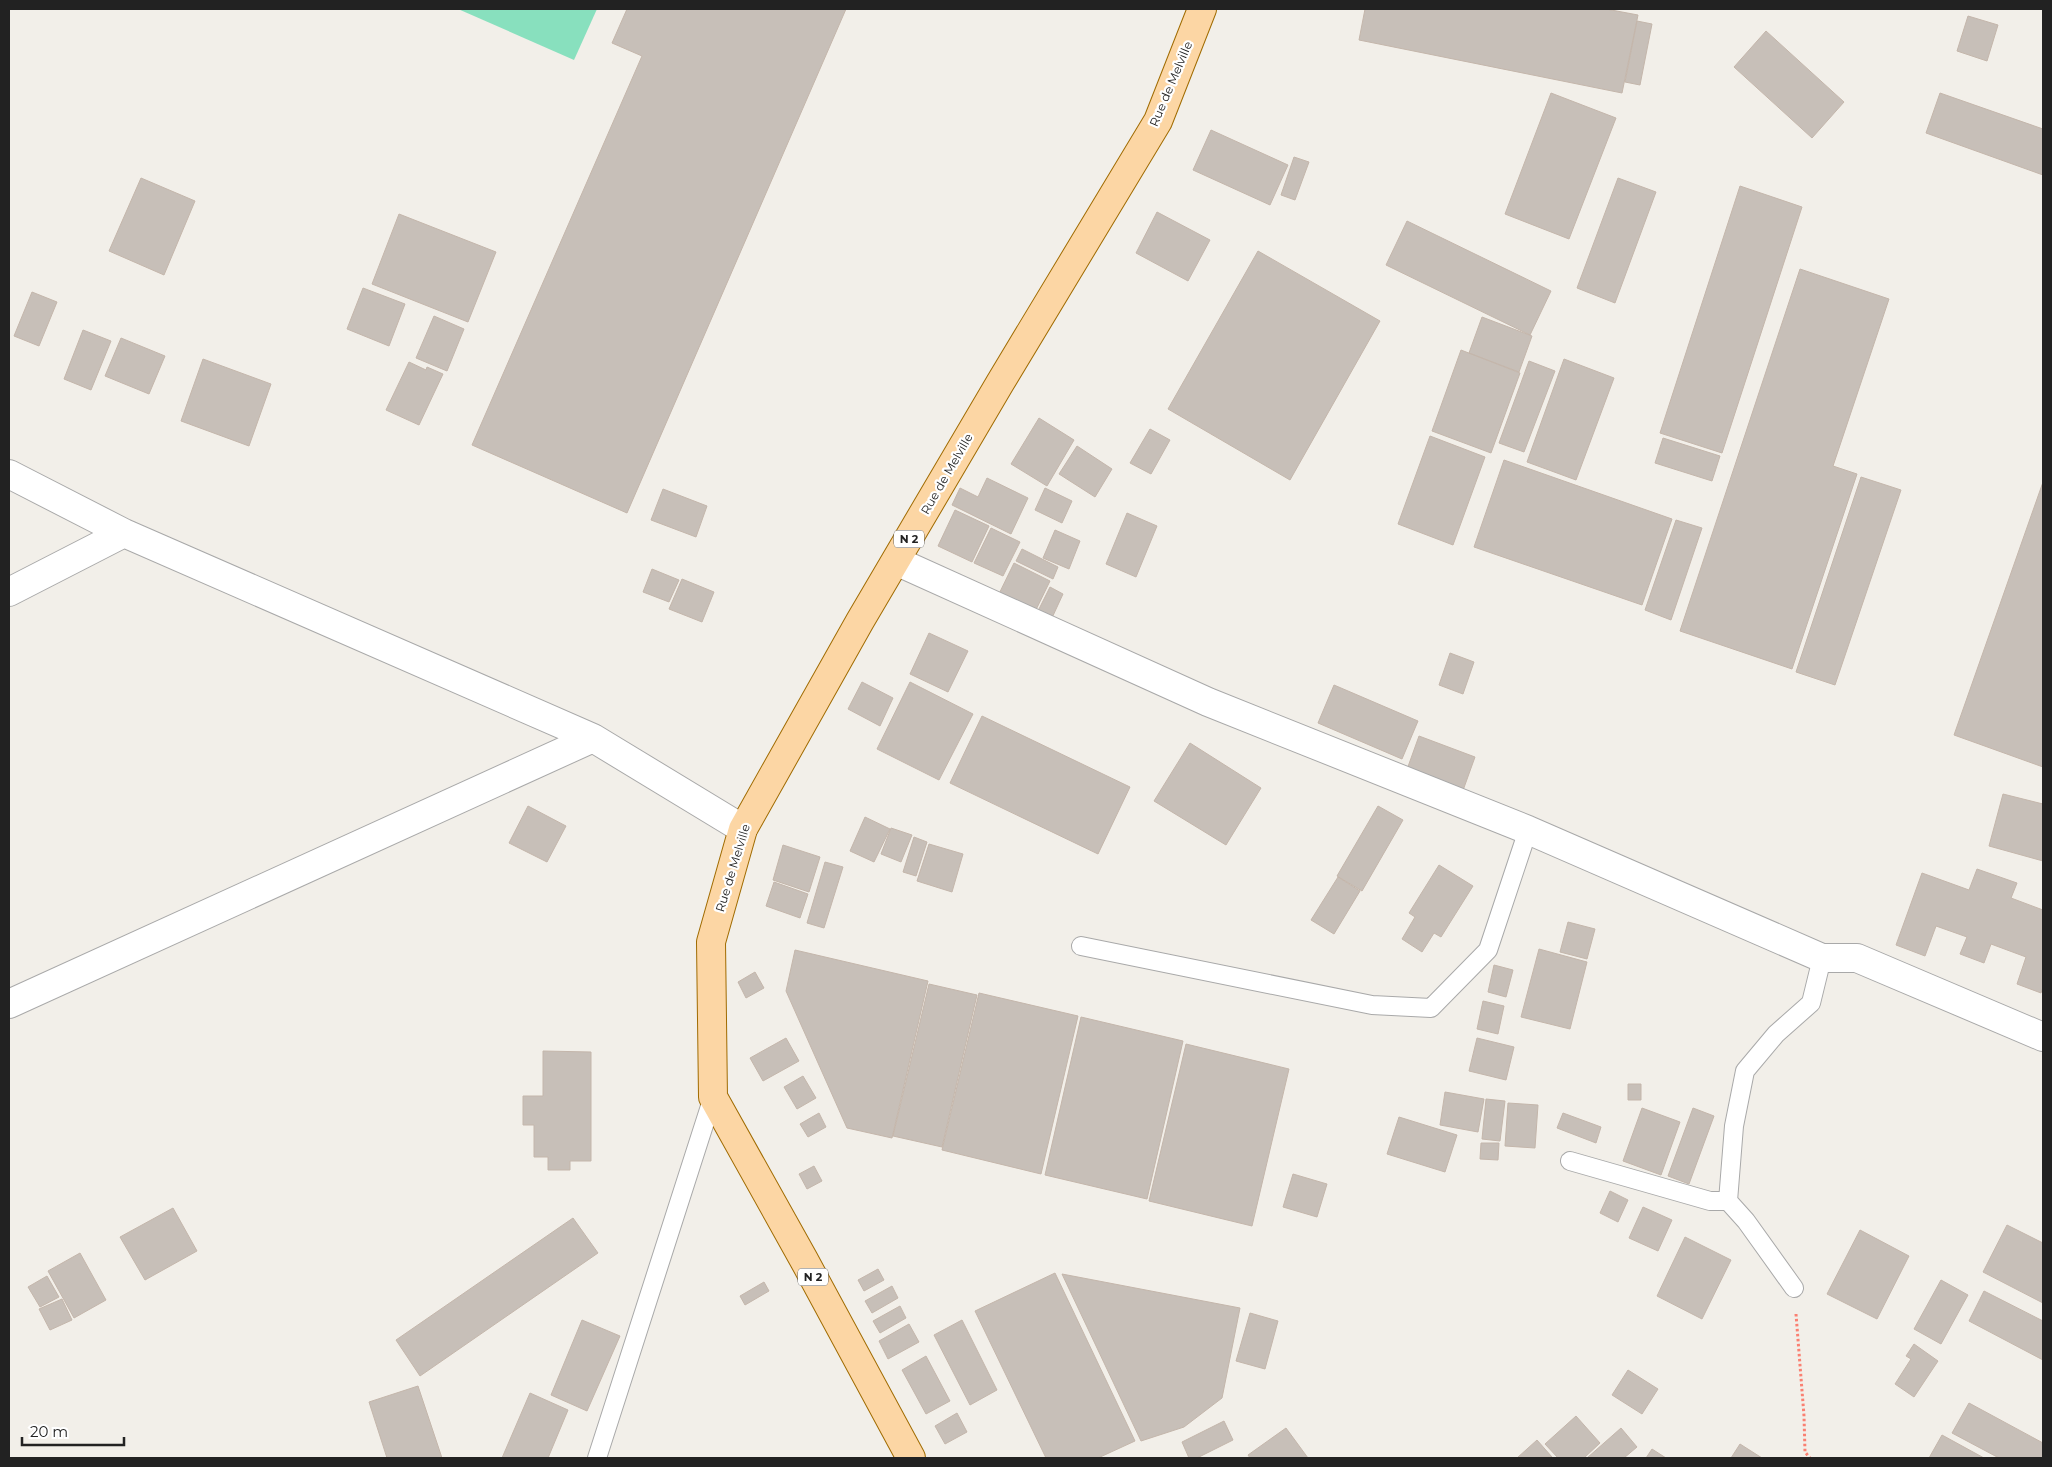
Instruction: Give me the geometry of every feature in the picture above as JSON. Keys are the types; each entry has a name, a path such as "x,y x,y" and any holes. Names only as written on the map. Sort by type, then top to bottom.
{"main road":[{"name":"Rue de Melville","path":"713,1097 711,942 743,829 860,621 1000,383 1158,121 1202,9"},
{"name":"N 2","path":"713,1097 911,1458"}],"street":[{"path":"9,474 124,532 593,738 743,829"},
{"path":"9,592 124,532"},
{"path":"896,561 1208,702 1528,830 1822,958 1857,958 2043,1037"},
{"path":"9,1004 593,738"}],"lane":[{"path":"1081,946 1372,1005 1431,1008 1488,950 1528,830"},
{"path":"1794,1288 1746,1221 1728,1201 1734,1126 1745,1072 1776,1034 1811,1003 1822,958"},
{"path":"597,1458 713,1097"},
{"path":"1570,1161 1710,1201 1728,1201"}],"path":[{"path":"1794,1288 1805,1452 1810,1458"}],"green space":[{"path":"458,9 597,9 574,60"}],"building":[{"path":"627,9 846,9 627,513 472,445 642,56 612,43"},
{"path":"1365,9 1606,9 1638,15 1622,93 1359,40"},
{"path":"1968,16 1998,25 1987,61 1957,51"},
{"path":"1637,21 1652,24 1640,85 1625,82"},
{"path":"1766,31 1844,102 1812,138 1734,67"},
{"path":"1551,93 1616,118 1569,239 1505,214"},
{"path":"1940,93 2043,129 2043,175 1926,133"},
{"path":"1211,130 1288,165 1270,205 1193,170"},
{"path":"1294,157 1309,162 1295,200 1281,195"},
{"path":"141,178 195,201 164,275 109,251"},
{"path":"1618,178 1656,192 1615,303 1577,288"},
{"path":"1740,186 1802,207 1722,453 1660,433"},
{"path":"1157,212 1210,240 1188,281 1136,253"},
{"path":"399,214 496,252 468,322 372,284"},
{"path":"1407,221 1551,291 1530,335 1386,265"},
{"path":"1258,251 1380,321 1290,480 1168,409"},
{"path":"1800,269 1889,299 1833,466 1857,474 1792,669 1680,631"},
{"path":"363,288 405,304 389,346 347,329"},
{"path":"32,292 57,302 39,346 14,336"},
{"path":"434,316 464,329 447,371 416,358"},
{"path":"1482,317 1532,336 1519,372 1469,353"},
{"path":"83,330 111,341 91,390 64,379"},
{"path":"121,338 165,356 149,394 105,376"},
{"path":"1461,350 1520,373 1491,453 1432,431"},
{"path":"203,359 271,384 249,446 181,421"},
{"path":"1564,359 1614,378 1576,480 1527,462"},
{"path":"1529,361 1555,371 1524,452 1499,443"},
{"path":"409,362 426,370 427,367 443,374 419,425 386,410"},
{"path":"1039,418 1074,440 1047,486 1011,464"},
{"path":"1150,429 1170,440 1151,474 1130,463"},
{"path":"1430,436 1485,457 1453,545 1398,524"},
{"path":"1663,438 1720,456 1712,481 1655,463"},
{"path":"1077,446 1112,469 1095,497 1059,474"},
{"path":"1504,460 1672,519 1642,605 1474,547"},
{"path":"1861,477 1901,490 1835,685 1796,672"},
{"path":"987,478 1028,498 1011,534 952,505 960,488 978,497"},
{"path":"2043,482 2043,767 1954,735"},
{"path":"1045,488 1072,501 1062,523 1035,510"},
{"path":"663,489 707,506 696,537 651,520"},
{"path":"955,510 989,526 972,562 938,546"},
{"path":"1127,513 1157,526 1136,577 1106,564"},
{"path":"1676,520 1702,528 1671,620 1645,610"},
{"path":"991,528 1020,542 1003,576 974,563"},
{"path":"1055,530 1080,541 1069,569 1043,558"},
{"path":"1022,549 1058,567 1053,579 1016,561"},
{"path":"1014,563 1050,581 1032,618 996,600"},
{"path":"652,569 679,580 669,602 643,592"},
{"path":"682,579 714,592 702,622 669,609"},
{"path":"1050,587 1063,594 1051,620 1037,613"},
{"path":"929,633 968,651 948,692 910,674"},
{"path":"1450,653 1474,662 1463,694 1439,685"},
{"path":"862,682 893,698 880,726 848,709"},
{"path":"910,682 973,714 939,780 877,749"},
{"path":"1334,685 1418,721 1402,759 1318,723"},
{"path":"982,716 1130,787 1098,854 950,783"},
{"path":"1419,736 1475,757 1461,796 1405,775"},
{"path":"1190,743 1261,788 1226,845 1154,801"},
{"path":"2003,794 2043,804 2043,861 1989,846"},
{"path":"528,806 566,826 547,862 509,843"},
{"path":"1378,806 1403,820 1362,891 1337,876"},
{"path":"865,817 890,829 874,862 850,851"},
{"path":"891,828 912,835 901,862 881,854"},
{"path":"914,837 927,842 916,876 903,872"},
{"path":"929,844 963,854 952,892 917,881"},
{"path":"783,845 820,857 809,892 773,880"},
{"path":"825,862 843,867 824,928 807,923"},
{"path":"1439,865 1473,886 1441,937 1434,933 1422,952 1402,939 1415,917 1409,913"},
{"path":"1977,869 2017,883 2011,898 2043,910 2043,987 2041,993 2017,984 2026,957 1991,944 1984,963 1960,954 1967,937 1936,926 1925,956 1896,945 1922,873 1969,890"},
{"path":"1338,877 1360,891 1334,934 1311,920"},
{"path":"774,882 808,894 800,918 766,906"},
{"path":"1568,922 1595,929 1587,959 1560,952"},
{"path":"1539,949 1587,962 1570,1029 1521,1017"},
{"path":"795,950 928,981 892,1138 847,1128 786,991"},
{"path":"1494,965 1513,970 1506,997 1488,992"},
{"path":"755,972 764,988 746,998 738,982"},
{"path":"929,984 977,995 942,1147 893,1136"},
{"path":"979,993 1078,1016 1041,1174 942,1150"},
{"path":"1483,1001 1504,1006 1498,1034 1477,1029"},
{"path":"1081,1017 1183,1041 1147,1199 1045,1175"},
{"path":"786,1038 799,1061 763,1081 750,1058"},
{"path":"1477,1038 1514,1047 1506,1080 1469,1071"},
{"path":"1186,1044 1289,1069 1252,1226 1149,1201"},
{"path":"543,1051 591,1052 591,1161 570,1161 570,1170 548,1170 548,1157 534,1157 534,1125 523,1125 523,1096 543,1096"},
{"path":"803,1076 816,1098 797,1109 784,1087"},
{"path":"1628,1084 1641,1084 1641,1100 1628,1100"},
{"path":"1445,1092 1484,1099 1478,1132 1440,1125"},
{"path":"1486,1099 1505,1101 1500,1141 1482,1139"},
{"path":"1508,1103 1538,1105 1535,1148 1505,1146"},
{"path":"1642,1108 1680,1122 1661,1175 1623,1161"},
{"path":"1693,1108 1714,1116 1689,1184 1668,1176"},
{"path":"819,1113 826,1127 808,1137 800,1124"},
{"path":"1563,1113 1601,1127 1596,1143 1557,1128"},
{"path":"1399,1117 1457,1135 1445,1172 1387,1154"},
{"path":"1481,1143 1499,1143 1498,1160 1480,1159"},
{"path":"814,1166 822,1181 807,1189 799,1174"},
{"path":"1293,1174 1327,1184 1317,1217 1283,1207"},
{"path":"1610,1191 1628,1200 1618,1222 1600,1213"},
{"path":"1643,1207 1672,1220 1658,1251 1629,1238"},
{"path":"173,1208 197,1251 145,1280 120,1237"},
{"path":"573,1218 598,1253 420,1376 396,1340"},
{"path":"2007,1225 2043,1243 2043,1303 1983,1272"},
{"path":"1860,1230 1909,1256 1877,1319 1827,1294"},
{"path":"1685,1237 1731,1260 1702,1319 1657,1296"},
{"path":"80,1253 106,1300 74,1318 48,1271"},
{"path":"878,1269 884,1280 864,1291 858,1280"},
{"path":"1055,1273 1135,1441 1098,1458 1046,1458 975,1311"},
{"path":"1062,1274 1240,1308 1222,1398 1184,1427 1141,1441"},
{"path":"47,1276 59,1297 40,1307 28,1287"},
{"path":"1941,1280 1968,1295 1941,1344 1914,1329"},
{"path":"764,1282 769,1291 745,1305 740,1296"},
{"path":"892,1286 898,1298 872,1313 865,1301"},
{"path":"1984,1291 2043,1321 2043,1360 1969,1321"},
{"path":"62,1299 72,1320 50,1330 39,1309"},
{"path":"900,1306 906,1318 880,1333 873,1321"},
{"path":"1250,1313 1278,1321 1265,1369 1236,1361"},
{"path":"582,1320 620,1336 587,1411 551,1395"},
{"path":"962,1320 997,1390 970,1405 934,1335"},
{"path":"909,1324 919,1342 888,1359 879,1341"},
{"path":"1914,1344 1938,1361 1914,1397 1895,1384 1911,1359 1906,1356"},
{"path":"926,1356 950,1401 926,1414 902,1370"},
{"path":"1628,1370 1658,1389 1642,1414 1612,1395"},
{"path":"418,1386 442,1458 387,1458 369,1402"},
{"path":"530,1393 568,1410 548,1458 502,1458"},
{"path":"1969,1403 2043,1443 2043,1458 1999,1458 1952,1433"},
{"path":"957,1413 967,1432 945,1444 935,1426"},
{"path":"1576,1416 1600,1443 1584,1458 1558,1458 1545,1444"},
{"path":"1224,1421 1233,1440 1197,1458 1189,1458 1182,1442"},
{"path":"1286,1428 1308,1458 1250,1458 1248,1455"},
{"path":"1621,1428 1637,1447 1624,1458 1587,1458"},
{"path":"1942,1435 1984,1458 1929,1458"},
{"path":"1537,1440 1552,1457 1517,1458"},
{"path":"1740,1444 1762,1458 1731,1458"},
{"path":"1652,1449 1666,1458 1646,1458"}]}
